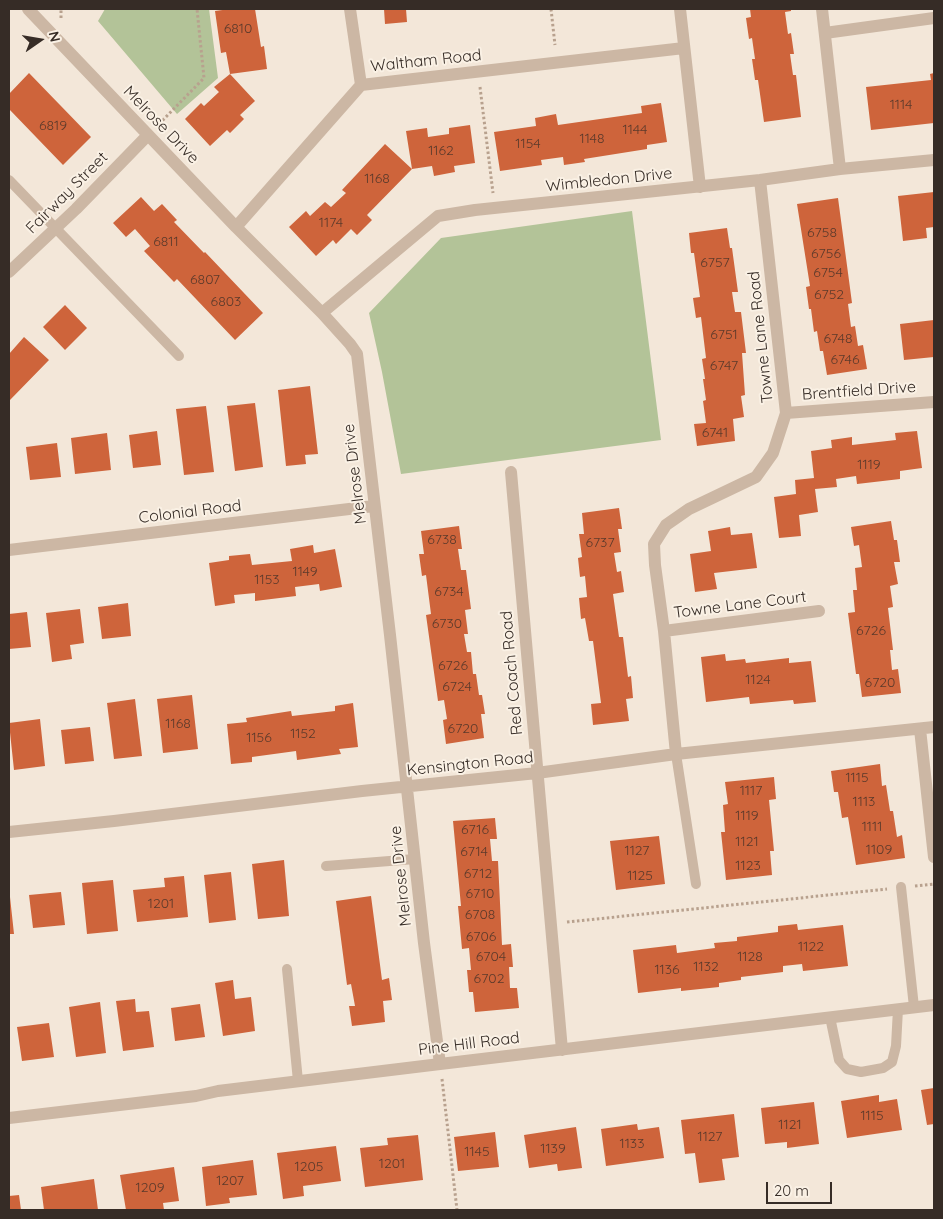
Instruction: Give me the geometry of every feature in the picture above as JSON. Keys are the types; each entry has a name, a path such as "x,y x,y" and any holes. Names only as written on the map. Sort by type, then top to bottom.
{"street":[{"name":"Melrose Drive","path":"28,9 236,228 322,313 357,354 440,1064"},
{"path":"350,9 361,85"},
{"path":"680,9 700,186"},
{"path":"822,9 840,169"},
{"path":"825,33 934,18"},
{"name":"Waltham Road","path":"236,228 361,85 684,48"},
{"name":"Fairway Street","path":"9,272 148,135"},
{"name":"Wimbledon Drive","path":"322,313 438,216 494,208 934,160"},
{"name":"Towne Lane Road","path":"676,754 654,544 666,525 689,509 756,477 774,453 786,413 760,180"},
{"name":"Brentfield Drive","path":"786,413 934,402"},
{"name":"Red Coach Road","path":"511,472 562,1050"},
{"name":"Colonial Road","path":"9,550 374,506"},
{"name":"Towne Lane Court","path":"664,631 820,611"},
{"name":"Kensington Road","path":"9,832 537,773 676,754 934,727"},
{"path":"920,729 934,857"},
{"name":"Pine Hill Road","path":"9,1118 196,1096 218,1091 298,1081 934,1005"}],"lane":[{"path":"9,180 179,356"},
{"path":"676,754 696,884"},
{"path":"326,866 415,859"},
{"path":"901,887 914,1007"},
{"path":"287,969 298,1081"},
{"path":"830,1017 839,1060 847,1069 861,1072 882,1068 892,1062 896,1046 898,1009"}],"path":[{"path":"148,135 204,78 197,9"},
{"path":"551,9 558,62"},
{"path":"478,72 494,208"},
{"path":"552,924 934,884"},
{"path":"440,1064 457,1210"}],"green space":[{"path":"105,9 209,9 218,78 177,114 98,21"},
{"path":"632,211 661,440 401,474 369,313 441,238"}],"building":[{"path":"255,9 261,47 264,46 267,69 230,74 226,52 221,53 215,11"},
{"path":"384,9 406,9 407,22 385,24"},
{"path":"750,9 791,9 791,11 785,12 788,34 791,33 794,54 790,54 793,75 796,75 801,117 764,122 758,80 755,80 752,59 755,59 752,38 749,39 746,18 751,17"},
{"path":"29,73 91,137 63,165 9,109 9,94"},
{"path":"934,73 934,123 871,130 866,87 931,80 930,74"},
{"path":"230,74 255,101 240,115 244,119 230,133 227,130 210,146 185,119 201,103 204,106 219,92 214,87"},
{"path":"661,103 667,142 647,145 647,149 584,159 585,162 564,165 563,157 541,160 542,165 500,171 494,132 536,126 535,118 556,114 558,125 642,113 641,106"},
{"path":"470,125 475,163 454,166 455,172 434,176 432,166 412,169 406,131 427,128 428,137 449,134 449,128"},
{"path":"385,144 412,169 367,215 372,220 357,235 351,229 336,244 333,240 316,256 289,227 306,211 310,216 325,202 331,207 346,193 342,190"},
{"path":"934,192 934,227 926,228 927,238 903,241 898,196"},
{"path":"141,197 154,211 162,204 177,220 174,222 263,313 235,340 177,279 174,282 144,251 150,246 135,229 126,237 113,223"},
{"path":"838,198 852,303 848,304 851,327 855,326 858,346 863,345 867,369 827,375 823,351 820,351 817,331 814,332 811,309 809,309 806,287 810,286 797,204"},
{"path":"727,228 730,248 732,248 738,292 732,292 735,312 741,312 746,353 742,353 745,395 741,396 744,417 733,419 735,441 697,446 694,424 706,423 703,401 706,400 703,379 705,379 702,359 706,358 701,317 696,318 693,298 700,297 694,253 691,253 689,233"},
{"path":"65,305 87,328 65,350 43,327"},
{"path":"934,320 934,357 904,360 900,324"},
{"path":"24,337 49,360 10,400 9,354"},
{"path":"310,386 318,454 305,455 306,464 286,466 278,390"},
{"path":"255,403 263,467 235,471 227,406"},
{"path":"206,406 214,472 184,475 176,409"},
{"path":"157,431 161,465 133,468 129,435"},
{"path":"917,431 922,468 900,471 900,479 857,484 856,476 836,479 837,487 815,489 818,512 799,515 801,536 779,538 774,497 796,494 795,480 814,478 811,451 832,448 831,440 852,437 852,445 896,440 895,433"},
{"path":"107,433 111,470 75,474 71,438"},
{"path":"57,443 61,477 30,480 26,447"},
{"path":"619,508 622,529 618,529 621,552 614,553 617,572 621,571 624,592 613,594 619,637 623,637 628,677 631,676 633,698 626,699 629,721 593,725 591,704 601,703 593,641 589,641 585,618 581,619 579,598 587,597 585,576 580,577 578,558 582,557 579,534 584,534 582,513"},
{"path":"891,521 894,540 897,540 900,562 894,562 898,584 890,586 893,607 888,608 893,650 890,650 892,670 898,669 901,693 862,697 859,674 856,674 848,613 855,612 853,590 857,590 855,568 862,567 859,545 854,546 851,527"},
{"path":"459,526 462,549 458,549 461,570 466,570 471,609 465,610 468,634 464,634 467,652 471,652 473,674 476,674 479,695 482,695 485,714 481,714 484,738 446,744 443,720 447,719 444,700 438,701 426,615 431,614 426,575 422,576 419,554 424,554 421,531"},
{"path":"730,527 731,535 752,533 757,568 714,573 717,589 695,592 690,554 711,551 708,531"},
{"path":"313,545 314,553 335,549 342,587 320,591 319,584 295,587 296,596 255,601 255,593 234,595 235,603 215,606 209,563 229,560 229,556 250,554 252,565 292,561 290,549"},
{"path":"128,603 131,636 102,639 98,607"},
{"path":"80,609 84,643 70,645 72,659 52,662 46,613"},
{"path":"27,612 31,647 9,649 9,614"},
{"path":"725,654 726,661 745,659 746,663 789,658 789,663 811,661 816,702 794,704 793,700 750,704 749,697 706,702 701,657"},
{"path":"192,695 198,749 163,753 157,699"},
{"path":"135,699 142,756 114,759 107,703"},
{"path":"353,703 358,747 339,749 341,754 297,760 296,751 252,757 252,762 231,764 227,724 247,722 246,718 291,711 292,716 335,711 335,706"},
{"path":"40,719 45,766 14,770 9,723"},
{"path":"90,727 94,761 65,764 61,730"},
{"path":"880,764 882,786 886,785 897,837 902,835 905,858 856,865 848,817 842,818 838,792 834,792 831,771"},
{"path":"774,777 776,799 769,800 774,851 770,851 772,875 726,880 721,832 725,832 723,805 728,804 725,782"},
{"path":"495,818 497,839 490,839 492,861 498,861 502,945 511,944 513,967 509,967 510,988 517,988 519,1008 475,1012 473,992 469,992 467,970 471,970 469,948 462,949 458,906 461,906 453,821"},
{"path":"659,836 665,884 616,890 610,841"},
{"path":"284,860 289,916 258,919 252,864"},
{"path":"231,872 236,920 209,923 204,875"},
{"path":"184,876 188,917 137,922 133,890 165,887 164,878"},
{"path":"113,880 118,931 87,934 82,883"},
{"path":"61,892 65,925 33,928 29,895"},
{"path":"371,896 382,980 389,978 392,1000 383,1001 385,1022 352,1026 349,1006 355,1006 351,984 347,985 336,901"},
{"path":"10,897 14,934 9,934"},
{"path":"797,924 798,930 843,925 848,966 803,971 802,964 783,966 783,972 741,977 741,980 719,983 719,987 681,991 681,988 638,993 633,950 676,945 677,953 715,948 714,943 737,941 737,937 778,932 778,926"},
{"path":"233,980 235,999 251,997 255,1031 223,1036 215,983"},
{"path":"135,999 136,1012 149,1011 154,1047 123,1051 116,1001"},
{"path":"100,1002 106,1053 76,1057 69,1007"},
{"path":"200,1004 205,1037 175,1041 171,1008"},
{"path":"49,1023 54,1057 22,1061 17,1027"},
{"path":"934,1088 934,1124 927,1125 921,1090"},
{"path":"879,1095 879,1102 897,1099 902,1130 847,1138 841,1101"},
{"path":"814,1102 819,1144 787,1148 787,1142 765,1144 761,1108"},
{"path":"734,1114 739,1157 722,1159 725,1180 699,1183 695,1153 685,1154 681,1120"},
{"path":"637,1124 638,1130 659,1127 664,1158 606,1166 601,1129"},
{"path":"576,1127 582,1168 558,1171 557,1164 529,1168 524,1135"},
{"path":"495,1132 499,1167 458,1171 454,1137"},
{"path":"418,1135 423,1180 365,1187 360,1148 388,1145 387,1138"},
{"path":"336,1146 341,1181 303,1186 304,1196 283,1199 277,1153"},
{"path":"253,1160 257,1195 229,1198 230,1203 206,1206 202,1167"},
{"path":"174,1167 179,1201 163,1203 164,1210 126,1210 120,1175"},
{"path":"94,1179 98,1210 44,1210 41,1187"},
{"path":"19,1195 21,1210 9,1210 9,1196"}]}
